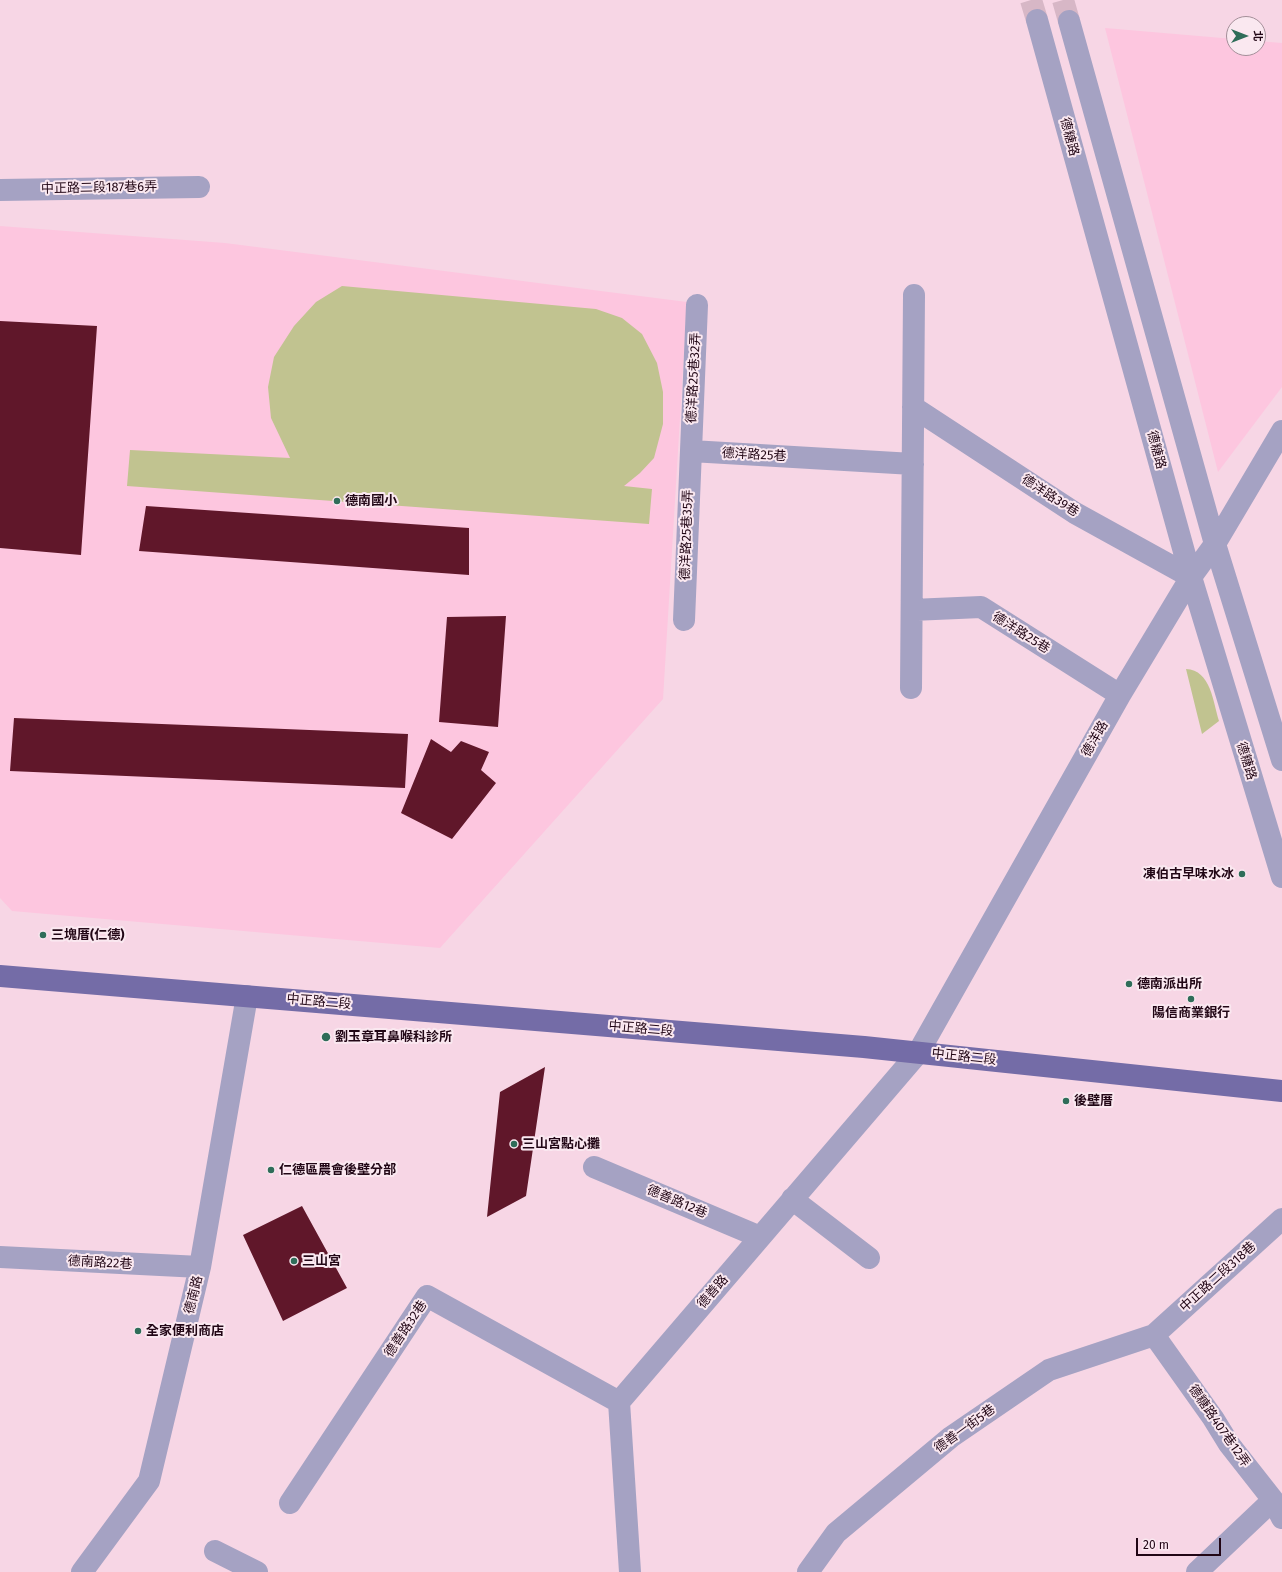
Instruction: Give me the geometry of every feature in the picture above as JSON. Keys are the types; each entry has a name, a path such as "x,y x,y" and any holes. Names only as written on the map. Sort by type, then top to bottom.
{"main road":[{"name":"中正路二段","path":"0,976 856,1046 1282,1091"}],"street":[{"name":"德糖路","path":"1037,20 1191,577 1282,878"},
{"path":"1069,21 1215,544 1282,760"},
{"name":"中正路二段187巷6弄","path":"0,190 199,186"},
{"path":"911,688 914,295"},
{"name":"德洋路25巷32弄","path":"691,451 697,305"},
{"name":"德洋路39巷","path":"913,407 1075,513 1191,577"},
{"name":"德洋路","path":"918,1053 1120,695 1191,577 1215,544 1282,431"},
{"name":"德洋路25巷","path":"691,451 913,464"},
{"name":"德洋路25巷35弄","path":"684,620 691,451"},
{"name":"德洋路25巷","path":"912,610 981,607 1120,695"},
{"name":"德南路","path":"82,1572 149,1481 200,1267 247,996"},
{"name":"德善路","path":"619,1402 918,1053"},
{"name":"德善路12巷","path":"594,1167 760,1237"},
{"path":"792,1200 869,1258"},
{"name":"中正路二段318巷","path":"1154,1335 1282,1219"},
{"name":"德南路22巷","path":"3,1262 200,1267"},
{"name":"德善路32巷","path":"290,1503 428,1296 619,1402"},
{"name":"德糖路407巷12弄","path":"1154,1335 1214,1418 1229,1444 1278,1509"},
{"name":"德善一街5巷","path":"808,1572 836,1533 957,1433 1049,1370 1154,1335"},
{"path":"619,1402 630,1572"},
{"path":"1197,1572 1278,1509"},
{"path":"215,1551 257,1572"}],"shaded area":[{"path":"1105,28 1226,38 1226,56 1266,56 1266,42 1282,43 1282,387 1218,472"},
{"name":"德南國小","path":"0,226 225,243 687,302 663,699 440,948 12,911 0,898"}],"green space":[{"path":"342,286 596,309 622,318 642,334 657,363 663,392 663,424 654,458 640,473 624,486 652,489 649,524 127,486 130,450 290,458 271,418 268,387 274,357 294,326 316,302"},
{"path":"1186,669 1201,675 1210,688 1213,696 1219,721 1202,734"}],"building":[{"path":"0,321 97,326 81,555 0,548"},
{"path":"146,506 469,528 469,575 139,551"},
{"path":"506,616 498,727 439,722 447,617"},
{"path":"14,718 408,734 405,788 10,771"},
{"path":"431,739 451,752 461,741 489,752 481,770 496,783 452,839 401,813"},
{"name":"三山宮點心攤","path":"545,1067 526,1196 487,1217 500,1092"},
{"name":"三山宮","path":"302,1206 347,1288 283,1321 243,1235"}],"tunnel":[{"path":"1031,0 1037,20"},
{"path":"1063,0 1069,21"}],"place":[{"name":"德南國小","path":"337,501"},
{"name":"凍伯古早味水冰","path":"1242,874"},
{"name":"三塊厝(仁德)","path":"43,935"},
{"name":"德南派出所","path":"1129,984"},
{"name":"陽信商業銀行","path":"1191,999"},
{"name":"劉玉章耳鼻喉科診所","path":"326,1037"},
{"name":"後壁厝","path":"1066,1101"},
{"name":"三山宮點心攤","path":"514,1144"},
{"name":"仁德區農會後壁分部","path":"271,1170"},
{"name":"三山宮","path":"294,1261"},
{"name":"全家便利商店","path":"138,1331"}]}
